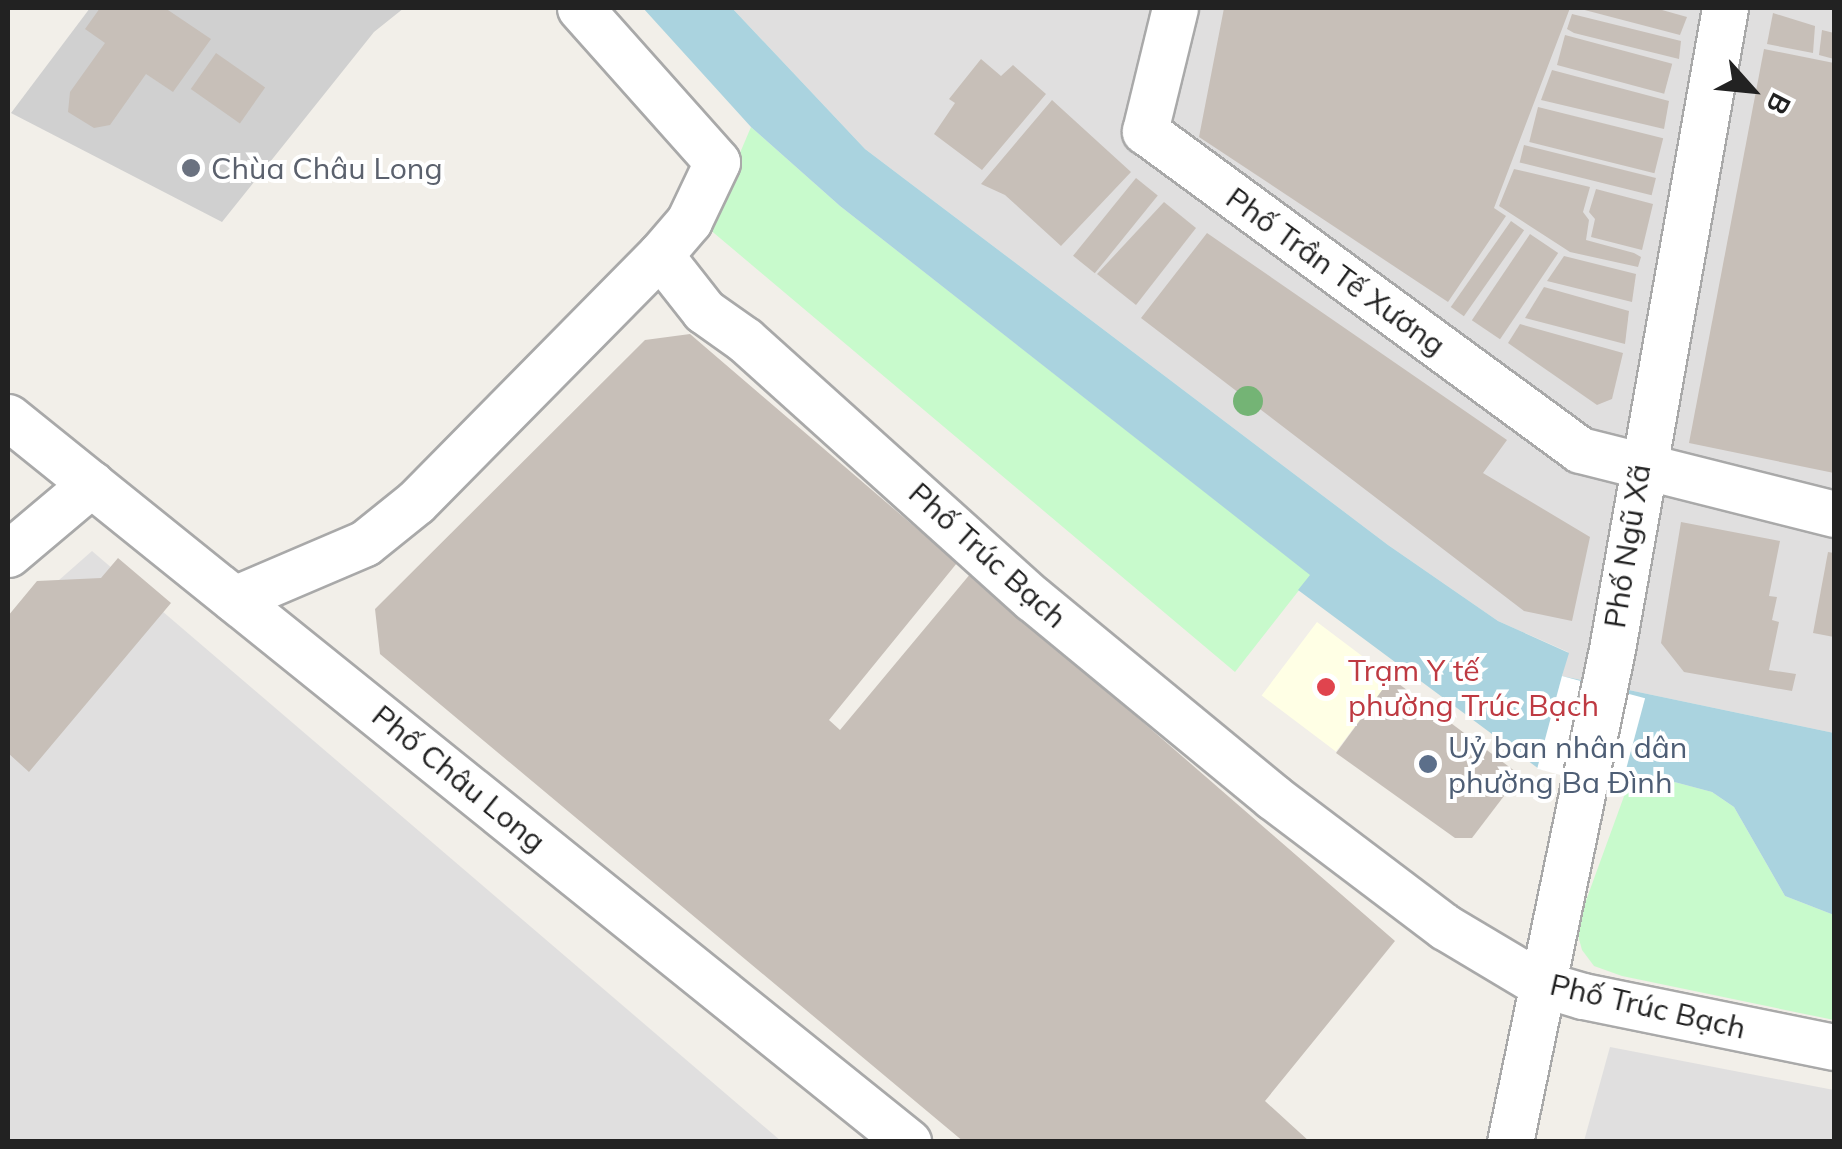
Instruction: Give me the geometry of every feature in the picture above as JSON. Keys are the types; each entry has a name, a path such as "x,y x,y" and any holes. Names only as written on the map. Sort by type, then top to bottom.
{"street":[{"path":"234,599 365,543 416,502 689,221 717,162 580,8"},
{"name":"Phố Trần Tế Xương","path":"1175,8 1145,131 1580,450 1640,464"},
{"name":"Phố Ngũ Xã","path":"1510,1142 1539,983 1582,802 1612,648 1640,464 1725,8"},
{"name":"Phố Trúc Bạch","path":"660,255 704,311 745,340 1048,612 1320,833 1445,927 1539,983 1834,1046"},
{"name":"Phố Châu Long","path":"8,417 908,1142"},
{"path":"1640,464 1834,514"},
{"path":"8,554 90,484"}],"shaded area":[{"name":"Chùa Châu Long","path":"90,8 404,8 374,32 222,222 11,113"},
{"path":"732,8 1834,8 1834,733 1562,676 1568,652 1498,621 1388,545 865,149"},
{"path":"92,551 781,1141 8,1141 8,625"},
{"name":"Trạm Y tế phường Trúc Bạch","path":"1317,622 1391,678 1336,751 1262,695"},
{"path":"1610,1047 1834,1090 1834,1141 1584,1141"}],"green space":[{"path":"751,127 840,206 1311,575 1235,672 708,228"},
{"path":"1667,780 1712,792 1734,807 1785,896 1834,915 1834,1020 1622,976 1594,966 1582,950 1576,928 1627,788"}],"water":[{"path":"643,8 732,8 865,149 1388,545 1498,621 1569,653 1562,676 1834,733 1834,915 1785,896 1734,807 1712,792 1667,780 1627,788 1539,769 1298,590 1310,575 840,206 751,127"}],"pier":[{"path":"1562,676 1645,698 1620,791 1537,769"}],"building":[{"path":"100,8 165,8 211,39 173,92 146,74 110,125 94,128 68,112 70,92 105,43 85,29"},
{"path":"1224,8 1570,8 1494,208 1506,216 1448,302 1199,137"},
{"path":"1577,8 1655,8 1687,17 1680,35"},
{"path":"1773,13 1815,26 1813,53 1767,44"},
{"path":"1572,14 1681,41 1679,59 1574,33 1567,29"},
{"path":"1822,30 1834,33 1834,59 1819,55"},
{"path":"1565,35 1672,64 1664,94 1557,65"},
{"path":"1764,49 1834,63 1834,473 1689,443"},
{"path":"216,53 265,87 240,123 191,89"},
{"path":"981,59 1001,76 1013,65 1046,94 982,170 934,134 955,103 949,99"},
{"path":"1552,70 1669,101 1664,129 1541,100"},
{"path":"1052,100 1131,172 1061,246 1005,195 981,184"},
{"path":"1538,107 1663,138 1654,173 1529,142"},
{"path":"1524,145 1656,178 1652,195 1520,162"},
{"path":"1514,169 1590,187 1583,212 1589,220 1586,240 1634,253 1641,257 1638,267 1570,252 1499,206"},
{"path":"1136,178 1158,196 1095,273 1073,256"},
{"path":"1596,189 1653,204 1642,250 1591,237 1595,219 1589,212"},
{"path":"1164,202 1196,228 1136,305 1097,274"},
{"path":"1511,221 1524,230 1464,316 1451,307"},
{"path":"1207,233 1507,440 1483,473 1590,537 1572,621 1524,611 1141,318"},
{"path":"1530,234 1558,253 1500,339 1472,320"},
{"path":"1564,256 1636,274 1632,302 1547,281"},
{"path":"1544,287 1629,311 1625,344 1525,318"},
{"path":"1520,324 1623,353 1612,399 1597,405 1508,343"},
{"path":"690,334 957,563 829,720 840,730 971,573 1395,941 1265,1101 1310,1142 964,1142 380,654 375,609 645,340"},
{"path":"1681,522 1780,541 1769,596 1777,597 1772,620 1779,622 1769,670 1796,674 1792,691 1684,672 1661,643"},
{"path":"1828,552 1834,553 1834,637 1813,633"},
{"path":"118,558 171,603 29,772 8,753 8,616 37,581 101,578"},
{"name":"Uỷ ban nhân dân phường Ba Đình","path":"1391,678 1520,775 1472,838 1455,838 1336,753"}],"place":[{"name":"Chùa Châu Long","path":"191,168"},
{"name":"Trạm Y tế phường Trúc Bạch","path":"1326,687"},
{"name":"Uỷ ban nhân dân phường Ba Đình","path":"1428,764"}]}
